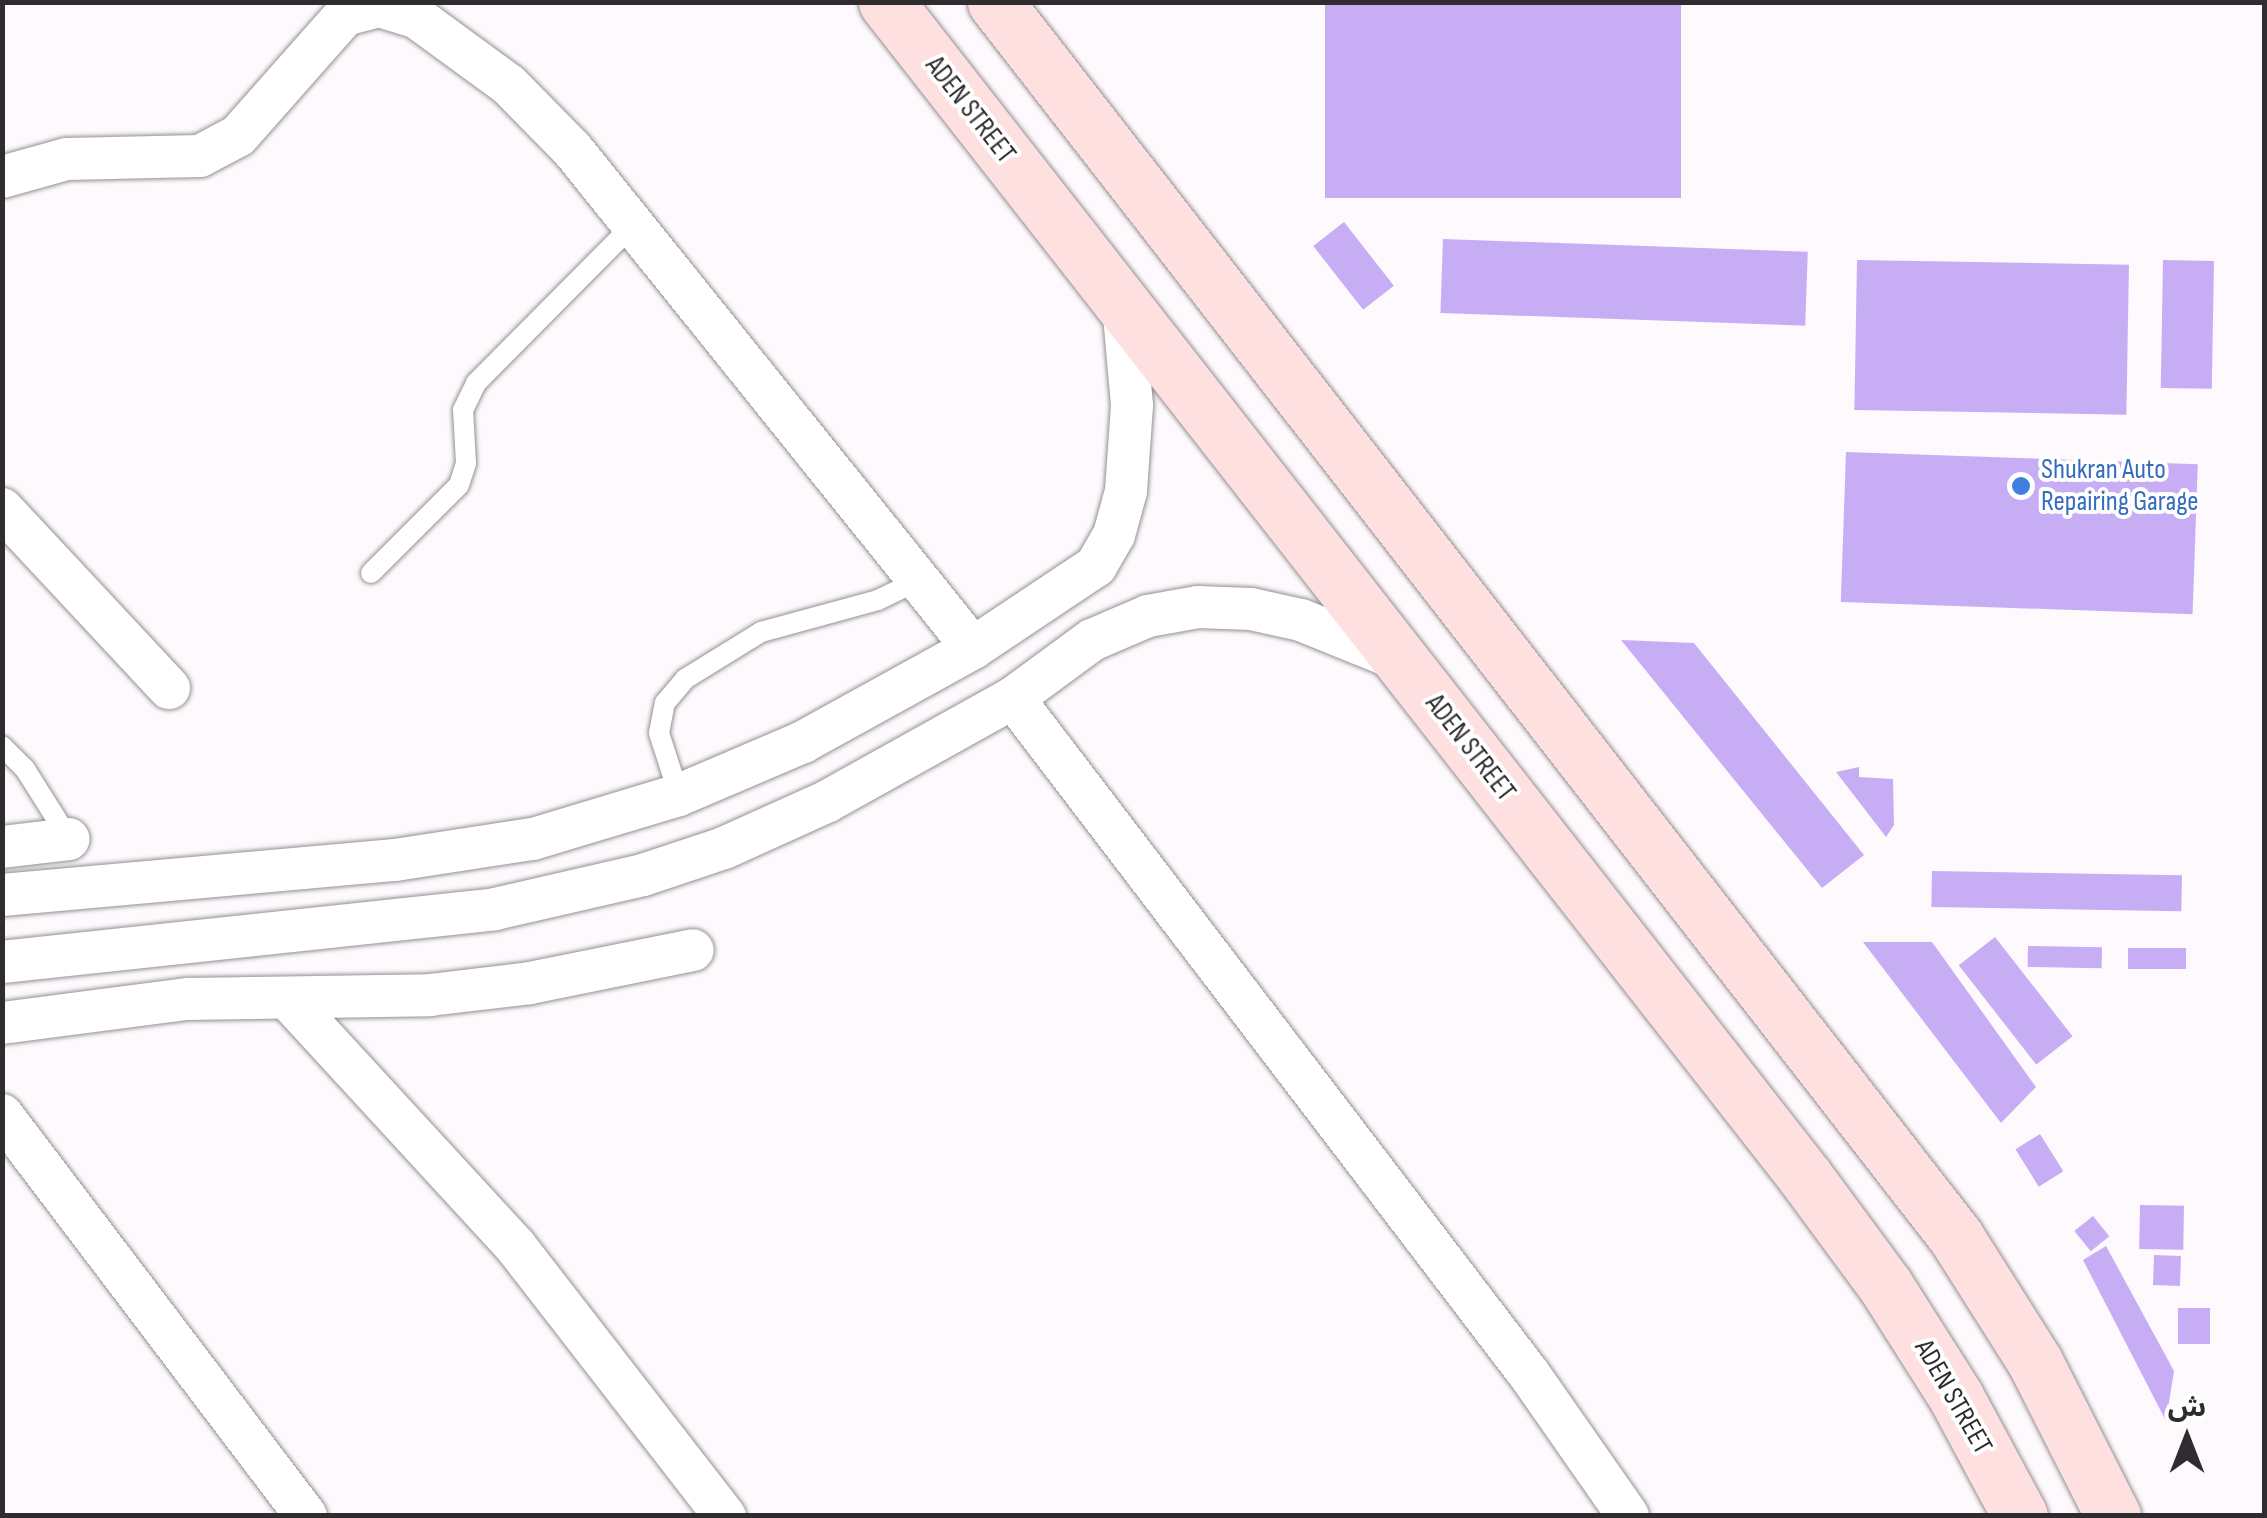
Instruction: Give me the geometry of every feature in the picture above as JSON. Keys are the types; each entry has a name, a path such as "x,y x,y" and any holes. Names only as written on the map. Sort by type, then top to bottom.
{"street":[{"name":"ADEN STREET","path":"886,2 1885,1285 1956,1396 2020,1516"},
{"path":"996,2 1956,1237 2036,1362 2113,1516"},
{"path":"2,177 67,159 179,159 220,148 253,120 332,25 362,8 379,6 416,17 509,84 572,149 973,648"},
{"path":"2,895 464,851 533,839 679,795 803,742 973,648 1096,566 1114,536 1126,491 1132,405 1123,306"},
{"path":"2,510 169,688"},
{"path":"2,962 495,909 643,875 786,822 1013,698 1092,640 1148,616 1198,607 1251,609 1302,620 1402,661"},
{"path":"1013,698 1529,1374 1628,1516"},
{"path":"2,847 69,840"},
{"path":"2,1022 188,999 430,995 530,983 693,950"},
{"path":"289,1000 516,1247 726,1516"},
{"path":"2,1115 306,1516"}],"lane":[{"path":"371,573 458,485 466,464 463,410 476,383 635,223"},
{"path":"679,795 659,732 665,703 685,680 761,632 878,600 921,579"},
{"path":"2,746 25,769 69,840"}],"building":[{"path":"1325,2 1681,2 1681,198 1325,198"},
{"path":"1344,222 1394,286 1363,310 1313,246"},
{"path":"1443,239 1808,252 1805,326 1440,313"},
{"path":"1857,260 2129,265 2126,415 1854,410"},
{"path":"2163,260 2214,261 2212,389 2161,388"},
{"path":"1846,452 2198,464 2193,614 1841,602"},
{"path":"1621,640 1694,643 1864,855 1822,888"},
{"path":"1859,767 1859,777 1893,779 1894,825 1886,837 1836,772"},
{"path":"1932,871 2182,875 2181,911 1931,907"},
{"path":"1995,937 2073,1036 2036,1065 1959,965"},
{"path":"1863,942 1932,942 2036,1087 2001,1123"},
{"path":"2028,946 2102,947 2102,968 2028,967"},
{"path":"2128,948 2186,948 2186,969 2128,969"},
{"path":"2040,1134 2063,1171 2039,1187 2015,1149"},
{"path":"2140,1205 2184,1206 2183,1250 2139,1249"},
{"path":"2093,1216 2109,1236 2091,1251 2074,1231"},
{"path":"2106,1246 2174,1371 2166,1421 2083,1260"},
{"path":"2154,1255 2181,1256 2180,1286 2153,1285"},
{"path":"2178,1308 2210,1308 2210,1344 2178,1344"}],"place":[{"name":"Shukran Auto Repairing Garage","path":"2021,486"}]}
